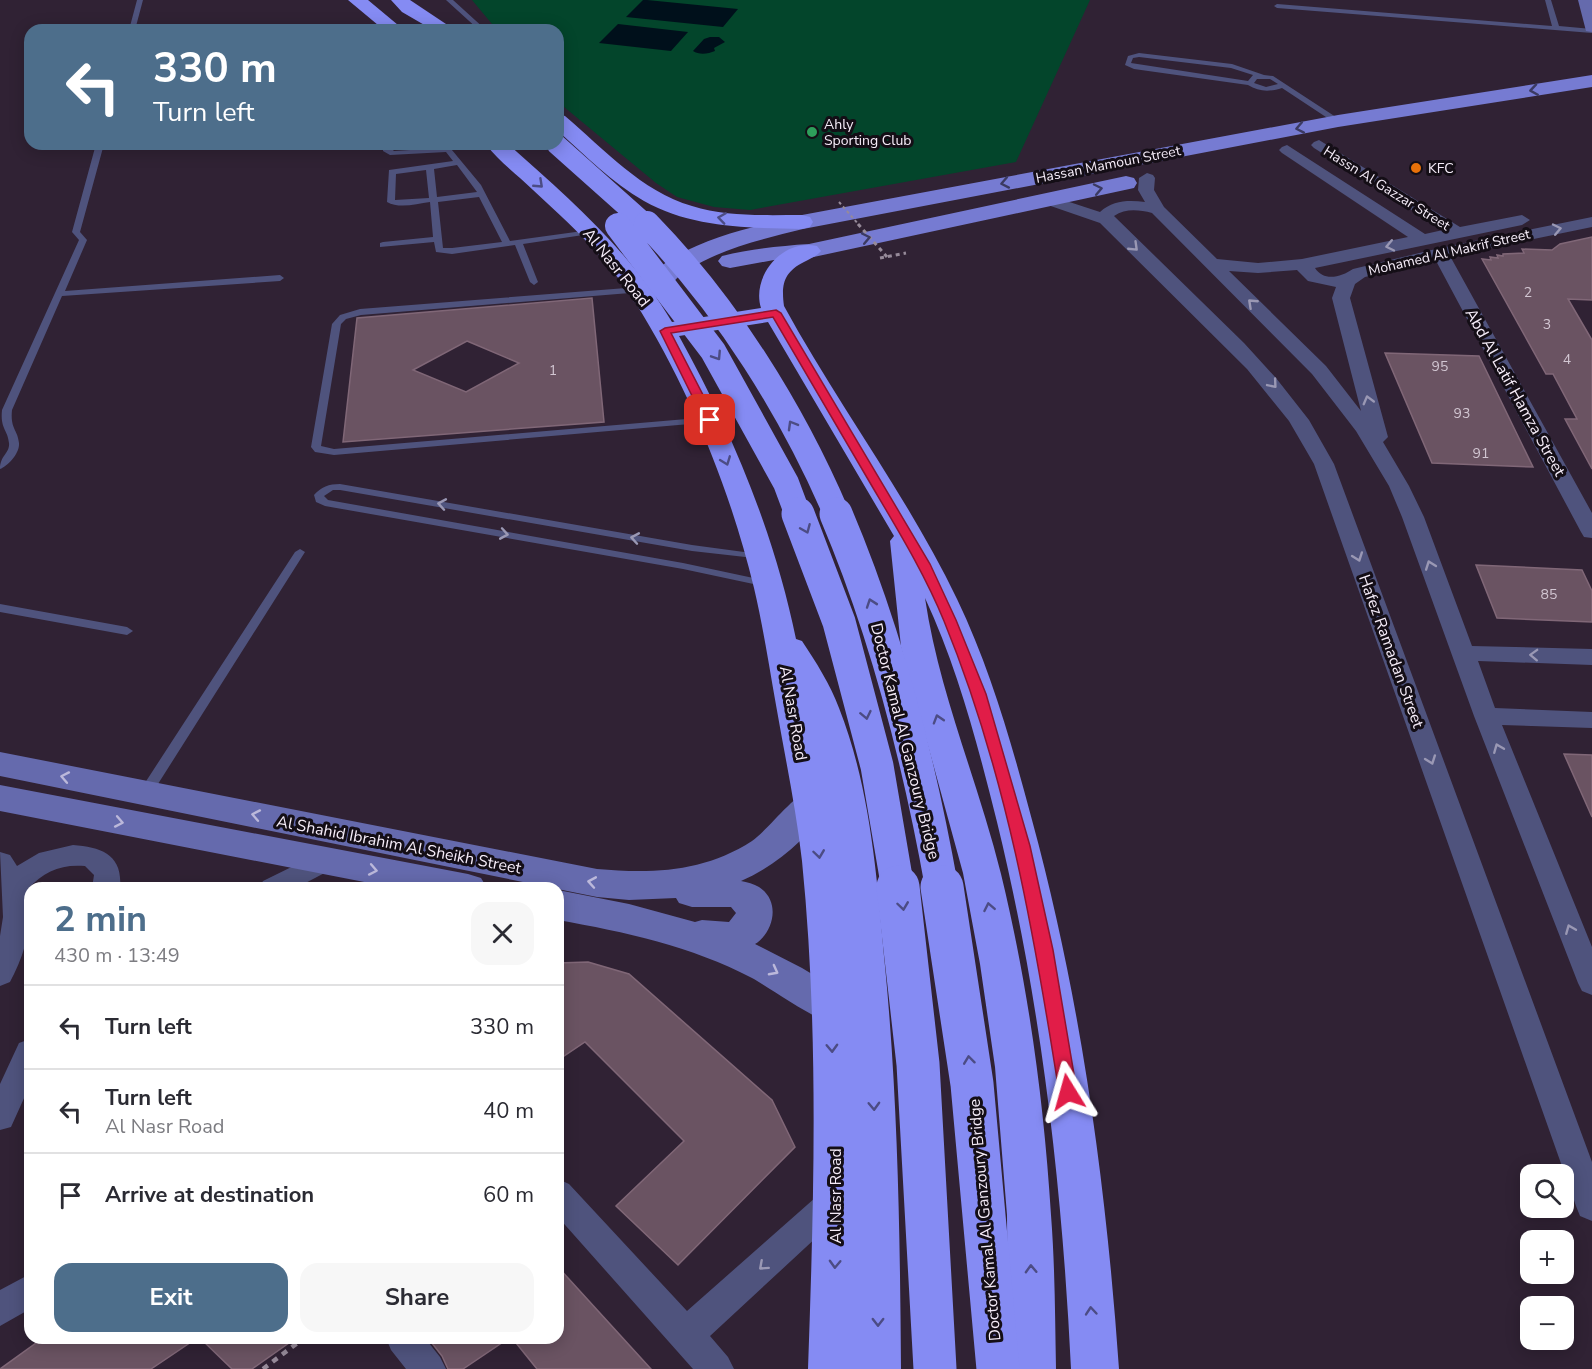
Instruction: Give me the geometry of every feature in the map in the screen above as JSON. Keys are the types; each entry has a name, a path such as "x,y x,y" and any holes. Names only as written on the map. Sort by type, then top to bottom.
{"highway":[{"path":"404,4 421,24"},
{"path":"404,4 436,24"},
{"path":"363,5 377,24"},
{"path":"363,5 387,24"},
{"path":"564,125 650,197 672,225 674,231 672,240 662,251 651,255 613,260"},
{"name":"Al Nasr Road","path":"502,150 590,232 641,294 665,331 710,420 764,570 778,625 820,859 831,1006 837,1198 832,1369"},
{"name":"Doctor Kamal Al Ganzoury Bridge","path":"533,150 618,226 645,256 695,322 732,380 767,443 815,550 839,616 861,689 895,855 907,938 929,1233 935,1369"},
{"name":"Doctor Kamal Al Ganzoury Bridge","path":"563,150 643,220 697,282 749,354 794,429 823,486 849,545 872,607 897,689 931,834 965,1023 989,1255 998,1369"},
{"path":"650,197 703,215 735,220 802,222"},
{"path":"809,251 789,259 776,271 770,284 770,298 776,313 905,529 942,601 975,683 1022,846 1045,950 1065,1069 1083,1206 1095,1369"},
{"path":"665,331 776,313"},
{"path":"905,529 910,599 917,647 982,873 1000,964 1016,1066 1031,1262 1032,1369"},
{"path":"778,625 811,682 825,717 843,784 859,890 874,1103 878,1239 877,1369"}],"main road":[{"name":"Hassan Mamoun Street","path":"641,294 686,260 716,246 802,222 1338,121 1592,81"},
{"name":"Hassan Mamoun Street","path":"1194,169 1452,121 1592,101"},
{"name":"Hassan Mamoun Street","path":"751,236 722,248 718,255 724,260 735,262 774,254 809,251 1171,174"}],"street":[{"path":"1587,0 1592,29"},
{"name":"Hassn Al Gazzar Street","path":"1319,145 1456,231"},
{"name":"Hassn Al Gazzar Street","path":"1287,150 1422,239"},
{"path":"1147,178 1146,190 1158,210 1319,370 1343,399 1383,457 1413,517 1486,716 1592,983"},
{"name":"Hafez Ramadan Street","path":"1048,200 1106,220 1267,377 1299,418 1313,441 1324,464 1592,1206"},
{"path":"1106,220 1106,215 1117,207 1137,206 1158,210"},
{"name":"Mohamed Al Makrif Street","path":"1210,263 1260,269 1306,264 1456,231 1592,207"},
{"name":"Mohamed Al Makrif Street","path":"1383,457 1341,298 1347,282 1359,273 1440,253 1592,222"},
{"name":"Abd Al Latif Hamza Street","path":"1440,253 1586,509 1592,532"},
{"path":"1306,264 1306,271 1313,278 1326,282 1347,282"},
{"path":"1462,653 1592,657"},
{"path":"1486,716 1592,720"},
{"name":"Al Shahid Ibrahim Al Sheikh Street","path":"0,764 586,881 632,888 667,887 701,881 734,870 779,840 811,804"},
{"name":"Al Shahid Ibrahim Al Sheikh Street","path":"0,798 436,882"},
{"path":"15,885 28,870 40,863 68,855 81,854 93,857 106,869 107,882"},
{"path":"284,882 324,861"},
{"path":"0,862 15,885 17,905 15,933 0,974"},
{"path":"564,907 674,931 722,938 741,934 754,922 756,915 754,906 739,894 679,893 632,888"},
{"path":"674,931 742,956 772,970 831,1006"},
{"path":"0,1117 24,1065"},
{"path":"687,1334 837,1198"},
{"path":"564,1201 687,1334 716,1369"},
{"path":"0,1310 24,1294"},
{"path":"408,1344 428,1369"}],"lane":[{"path":"134,24 140,0"},
{"path":"449,0 476,24"},
{"path":"1548,0 1556,27"},
{"path":"1278,6 1592,29"},
{"path":"1282,85 1275,88 1263,88 1250,83 1134,67 1127,64 1130,57 1139,54 1232,66 1275,78 1282,85 1338,121"},
{"path":"1250,83 1255,77 1262,76"},
{"path":"0,466 11,456 15,447 14,440 3,429 7,410 83,240 76,232 98,150"},
{"path":"387,150 393,153 419,150"},
{"path":"447,150 482,194 507,243"},
{"path":"458,163 392,172 391,200 395,204 482,194"},
{"path":"430,166 439,250 590,232"},
{"path":"383,245 437,239"},
{"path":"518,242 534,282"},
{"path":"60,294 280,278"},
{"path":"641,294 360,312 343,317 337,324 316,447 319,450 334,452 710,420"},
{"path":"340,487 418,500 554,524 764,570 683,566 325,503 320,500 319,495 323,490 340,487"},
{"path":"405,517 418,500"},
{"path":"543,541 554,524"},
{"path":"146,792 300,552"},
{"path":"0,608 127,631"}],"path":[{"path":"839,202 887,257"},
{"path":"263,1369 296,1344"}],"green space":[{"name":"Ahly Sporting Club","path":"472,0 1090,0 1016,162 750,210 714,207 677,197 656,183 564,107 564,24 492,24"}],"water":[{"path":"643,0 738,9 723,27 626,17"},
{"path":"618,24 688,32 671,51 599,43"},
{"path":"719,37 725,42 709,53 701,54 693,51 704,39"}],"building":[{"path":"1592,237 1592,300 1568,299 1592,340 1592,469 1565,419 1577,419 1553,374 1546,374 1482,259 1491,260 1490,257 1498,258 1497,255 1524,253 1522,249 1552,250 1560,244"},
{"path":"592,298 604,422 343,442 357,318","holes":["467,341 519,363 466,392 413,370"]},
{"path":"1385,353 1479,356 1533,467 1432,463"},
{"path":"1476,565 1582,570 1592,591 1592,622 1497,618"},
{"path":"1564,754 1592,755 1592,817"},
{"path":"588,962 629,974 772,1100 795,1147 678,1265 616,1206 684,1141 585,1042 564,1056 564,963"},
{"path":"564,1274 651,1369 537,1369 517,1344 564,1344"},
{"path":"35,1344 188,1344 151,1369 0,1369"},
{"path":"206,1344 287,1344 252,1369 232,1369"},
{"path":"433,1344 500,1344 463,1369 448,1369"}],"place":[{"name":"Ahly Sporting Club","path":"812,132"},
{"name":"KFC","path":"1416,168"}],"route":[{"path":"710,420 665,331 776,313 924,564 942,601 979,694 1022,846 1045,950 1068,1092"}]}
